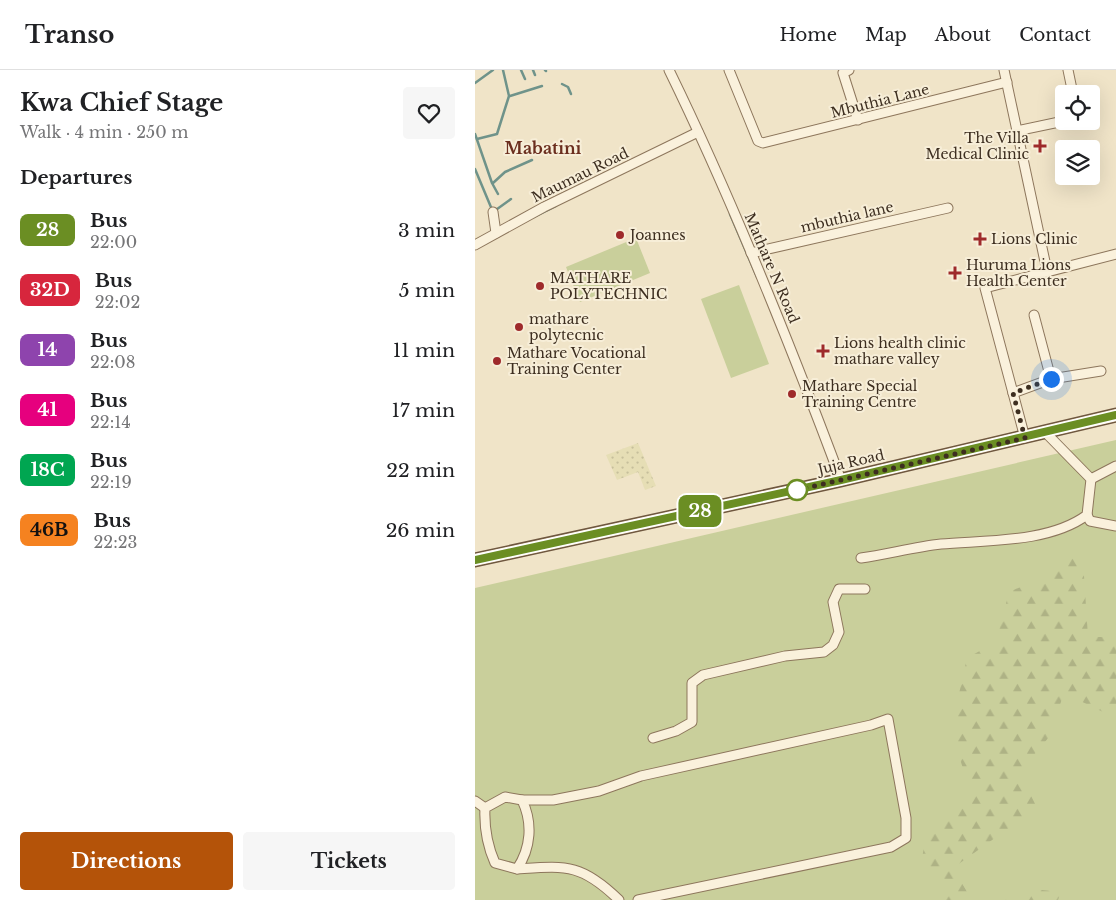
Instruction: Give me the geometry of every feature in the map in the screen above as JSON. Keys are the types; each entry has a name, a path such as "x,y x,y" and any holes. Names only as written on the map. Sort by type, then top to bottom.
{"main road":[{"name":"Juja Road","path":"475,560 841,480 1116,415"}],"street":[{"name":"Mathare N Road","path":"669,70 751,253 792,351 841,480"},
{"name":"Mbuthia Lane","path":"729,70 758,141 763,143 1007,82"},
{"path":"849,70 843,73 858,120"},
{"path":"1004,70 1047,271"},
{"path":"1067,70 1071,85"},
{"path":"1017,131 1055,123"},
{"name":"Maumau Road","path":"475,245 698,132"},
{"name":"mbuthia lane","path":"751,253 948,208"},
{"path":"493,212 496,233"},
{"path":"1025,438 985,288 1116,254"},
{"path":"1034,315 1051,379"},
{"path":"1013,393 1051,379 1101,371"},
{"path":"1045,432 1091,479"},
{"path":"1091,479 1116,466"},
{"path":"1091,479 1087,516 1090,521 1116,526"},
{"path":"861,558 940,544 996,541 1049,533 1075,524 1087,516"},
{"path":"653,738 676,731 692,722 692,683 703,675 785,656 824,652 833,645 839,632 833,602 839,590 865,589"},
{"path":"485,808 505,797 522,800 553,800 599,791 641,776 871,725 888,719 906,818 906,838 891,847 638,900"},
{"path":"517,869 527,854 529,814 522,800"},
{"path":"475,801 485,808"},
{"path":"485,808 484,824 488,847 495,863 517,869 557,866 579,871 599,881 619,900"}],"shaded area":[{"path":"638,443 656,486 645,490 638,472 617,480 606,455"}],"green space":[{"path":"636,238 650,273 580,302 566,267"},
{"path":"739,285 769,364 731,378 701,299"},
{"path":"1116,440 1116,900 475,900 475,588"},
{"path":"1067,549 1084,576 1088,637 1116,637 1116,715 1103,712 1064,693 1049,737 1020,772 1037,808 953,868 972,900 945,900 941,882 921,865 926,834 971,793 958,753 954,716 967,658 996,642 1009,592 1062,569"},
{"path":"1042,890 1061,892 1058,900 1005,900"}],"waterway":[{"path":"475,83 493,70"},
{"path":"477,139 497,134 509,96 503,70"},
{"path":"521,70 525,79"},
{"path":"533,70 535,75"},
{"path":"562,84 568,87 571,94"},
{"path":"510,96 542,86"},
{"path":"475,134 492,183 498,194"},
{"path":"493,183 505,172 532,160"},
{"path":"475,169 493,212 511,199"},
{"path":"534,217 556,206"},
{"path":"730,214 757,277"}],"bus line":[{"name":"28","path":"475,560 841,480 1116,415"}],"place":[{"name":"The Villa Medical Clinic","path":"1040,146"},
{"name":"Joannes","path":"620,235"},
{"name":"Lions Clinic","path":"980,239"},
{"name":"Huruma Lions Health Center","path":"955,273"},
{"name":"MATHARE POLYTECHNIC","path":"540,286"},
{"name":"mathare polytecnic","path":"519,327"},
{"name":"Lions health clinic mathare valley","path":"823,351"},
{"name":"Mathare Vocational Training Center","path":"497,361"},
{"name":"Mathare Special Training Centre","path":"792,394"}],"district":[{"name":"Mabatini","path":"543,148"}],"route":[{"path":"797,490 1025,438 1013,393 1051,379"}]}
